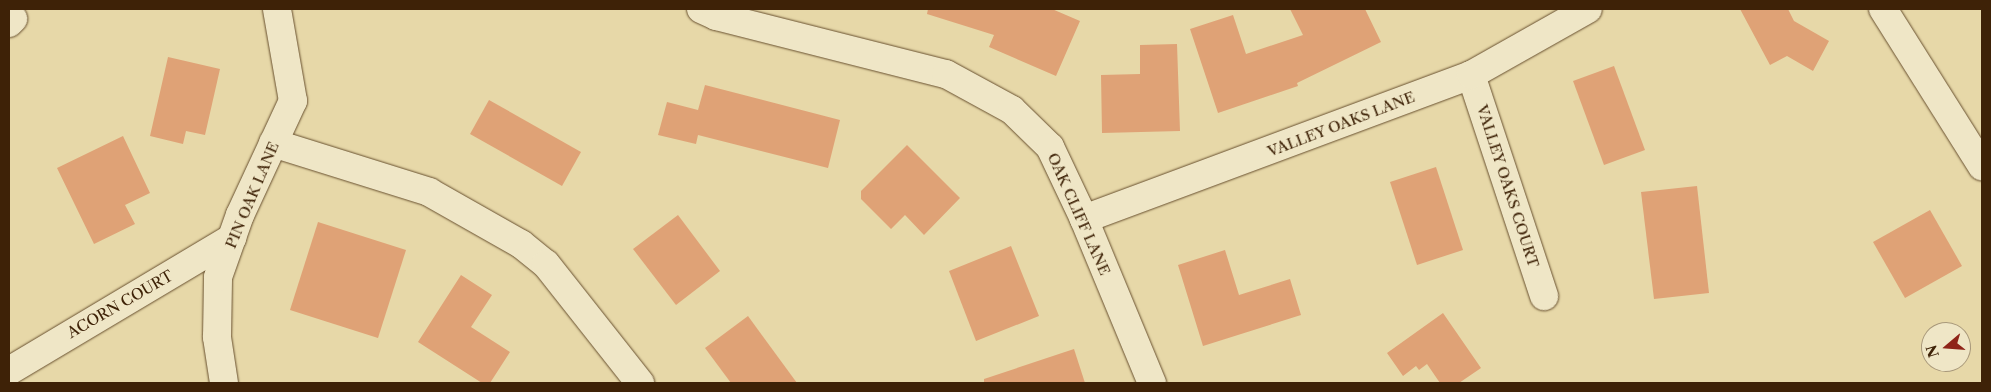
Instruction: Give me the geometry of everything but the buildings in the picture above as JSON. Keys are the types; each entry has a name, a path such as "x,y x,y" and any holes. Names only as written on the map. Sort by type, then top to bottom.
{"street":[{"name":"PIN OAK LANE","path":"224,383 217,338 218,277 232,238 293,101 277,9"},
{"name":"OAK CLIFF LANE","path":"701,9 716,16 946,74 1012,110 1050,147 1084,219 1152,383"},
{"name":"VALLEY OAKS LANE","path":"1084,219 1471,75 1588,9"},
{"path":"1883,9 1982,166"},
{"name":"VALLEY OAKS COURT","path":"1471,75 1544,296"},
{"path":"273,143 429,192 521,244 546,264 640,383"},
{"name":"ACORN COURT","path":"9,371 232,238"}]}
